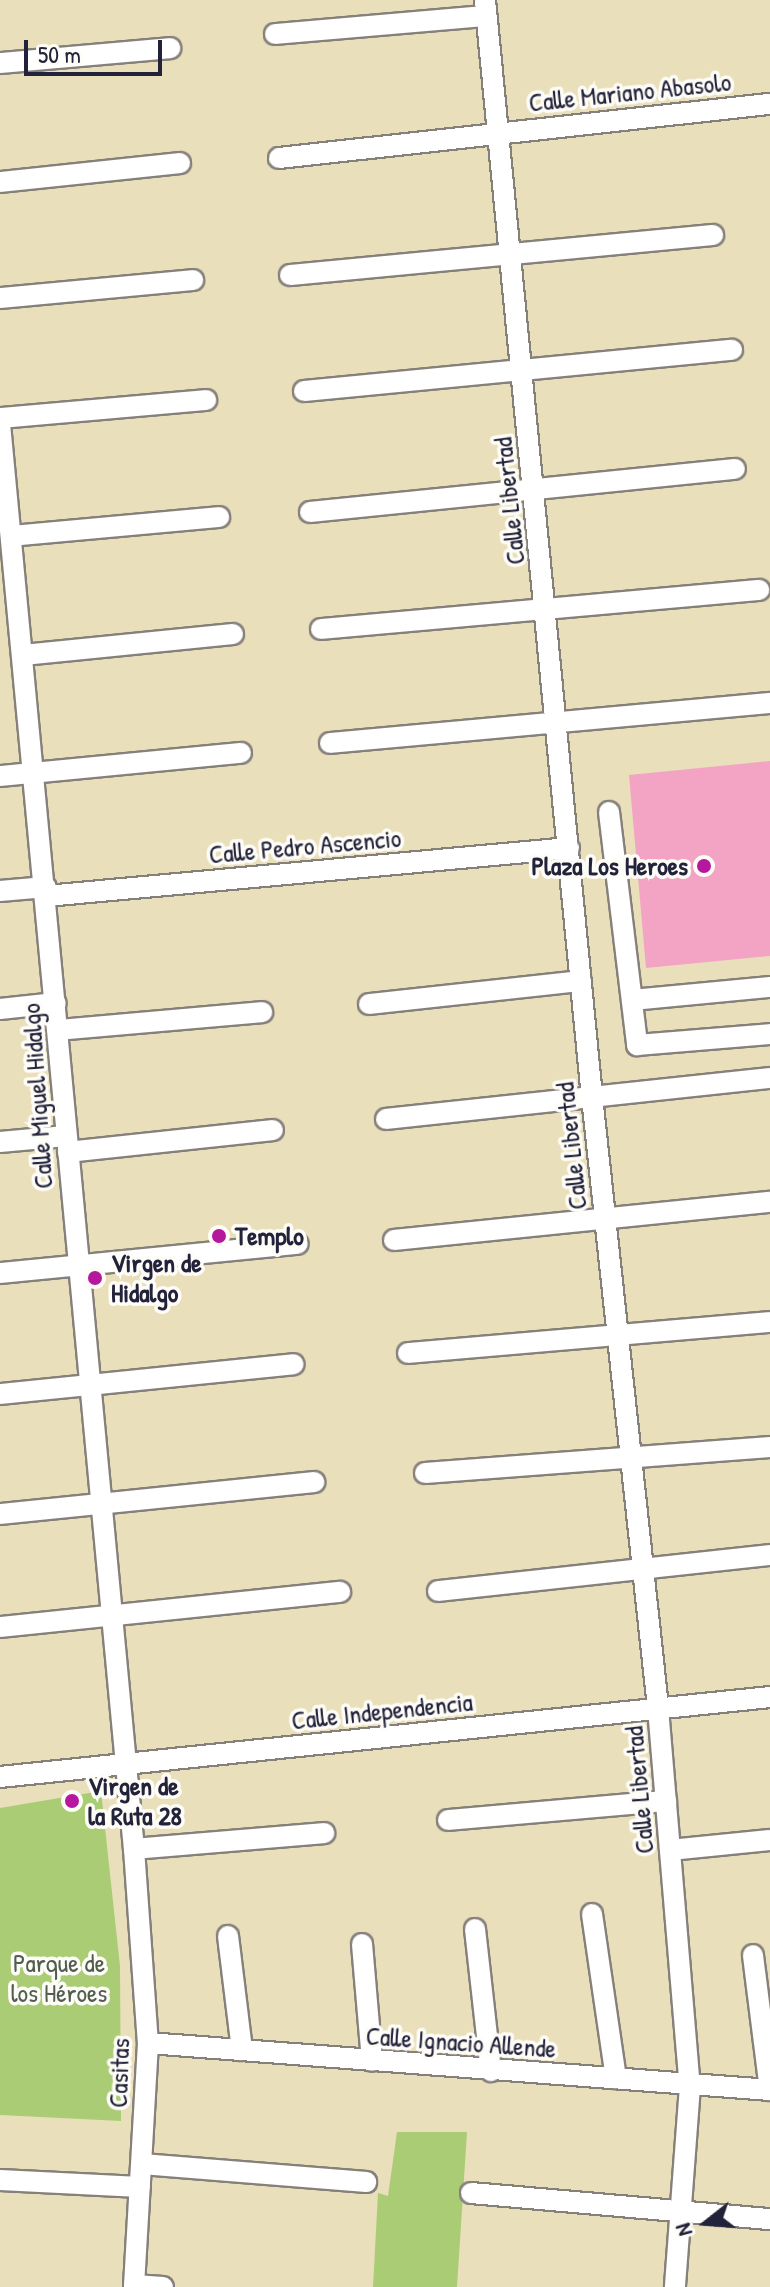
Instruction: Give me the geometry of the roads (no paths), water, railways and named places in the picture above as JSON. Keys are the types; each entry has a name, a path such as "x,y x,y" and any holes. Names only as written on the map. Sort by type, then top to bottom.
{"street":[{"path":"275,34 485,8"},
{"name":"Calle Libertad","path":"485,8 495,131 547,610 604,1218 658,1708 690,2086 675,2287"},
{"path":"0,63 170,48"},
{"name":"Calle Mariano Abasolo","path":"279,158 495,131 770,104"},
{"path":"0,182 180,163"},
{"path":"290,275 713,235"},
{"path":"0,298 193,280"},
{"path":"304,391 732,350"},
{"path":"0,421 206,400"},
{"name":"Calle Miguel Hidalgo","path":"0,421 4,509 11,536 10,625 23,655 56,1003 75,1265 90,1385 127,1764"},
{"path":"310,512 735,469"},
{"path":"11,536 219,517"},
{"path":"321,629 759,590"},
{"path":"23,655 233,634"},
{"path":"330,743 770,703"},
{"path":"0,776 241,753"},
{"path":"609,812 637,1045 646,1048 770,1034"},
{"name":"Calle Pedro Ascencio","path":"0,891 46,892 569,848"},
{"path":"369,1004 581,981"},
{"path":"632,1000 770,987"},
{"path":"0,1009 56,1003"},
{"path":"58,1030 262,1012"},
{"path":"386,1119 770,1078"},
{"path":"0,1142 67,1144 273,1130"},
{"path":"394,1240 770,1202"},
{"path":"0,1273 298,1244"},
{"path":"408,1353 770,1322"},
{"path":"0,1394 293,1364"},
{"path":"425,1473 770,1447"},
{"path":"0,1514 102,1507 314,1482"},
{"path":"438,1591 770,1555"},
{"path":"0,1627 114,1618 340,1592"},
{"name":"Calle Independencia","path":"0,1777 770,1697"},
{"name":"Casitas","path":"127,1764 148,2043 134,2286"},
{"path":"448,1820 666,1801"},
{"path":"134,1849 324,1833"},
{"path":"670,1850 770,1840"},
{"path":"592,1914 616,2078"},
{"path":"475,1929 491,2071"},
{"path":"228,1936 242,2050"},
{"path":"362,1944 372,2061"},
{"path":"753,1955 770,2090"},
{"name":"Calle Ignacio Allende","path":"148,2043 770,2090"},
{"path":"142,2164 366,2182"},
{"path":"0,2180 140,2187"},
{"path":"471,2193 770,2219"},
{"path":"134,2286 163,2287"}],"place":[{"name":"Plaza Los Heroes","path":"704,866"},
{"name":"Templo","path":"219,1236"},
{"name":"Virgen de Hidalgo","path":"95,1278"},
{"name":"Virgen de la Ruta 28","path":"72,1801"}],"park label":[{"name":"Parque de los Héroes","path":"59,1978"}]}
